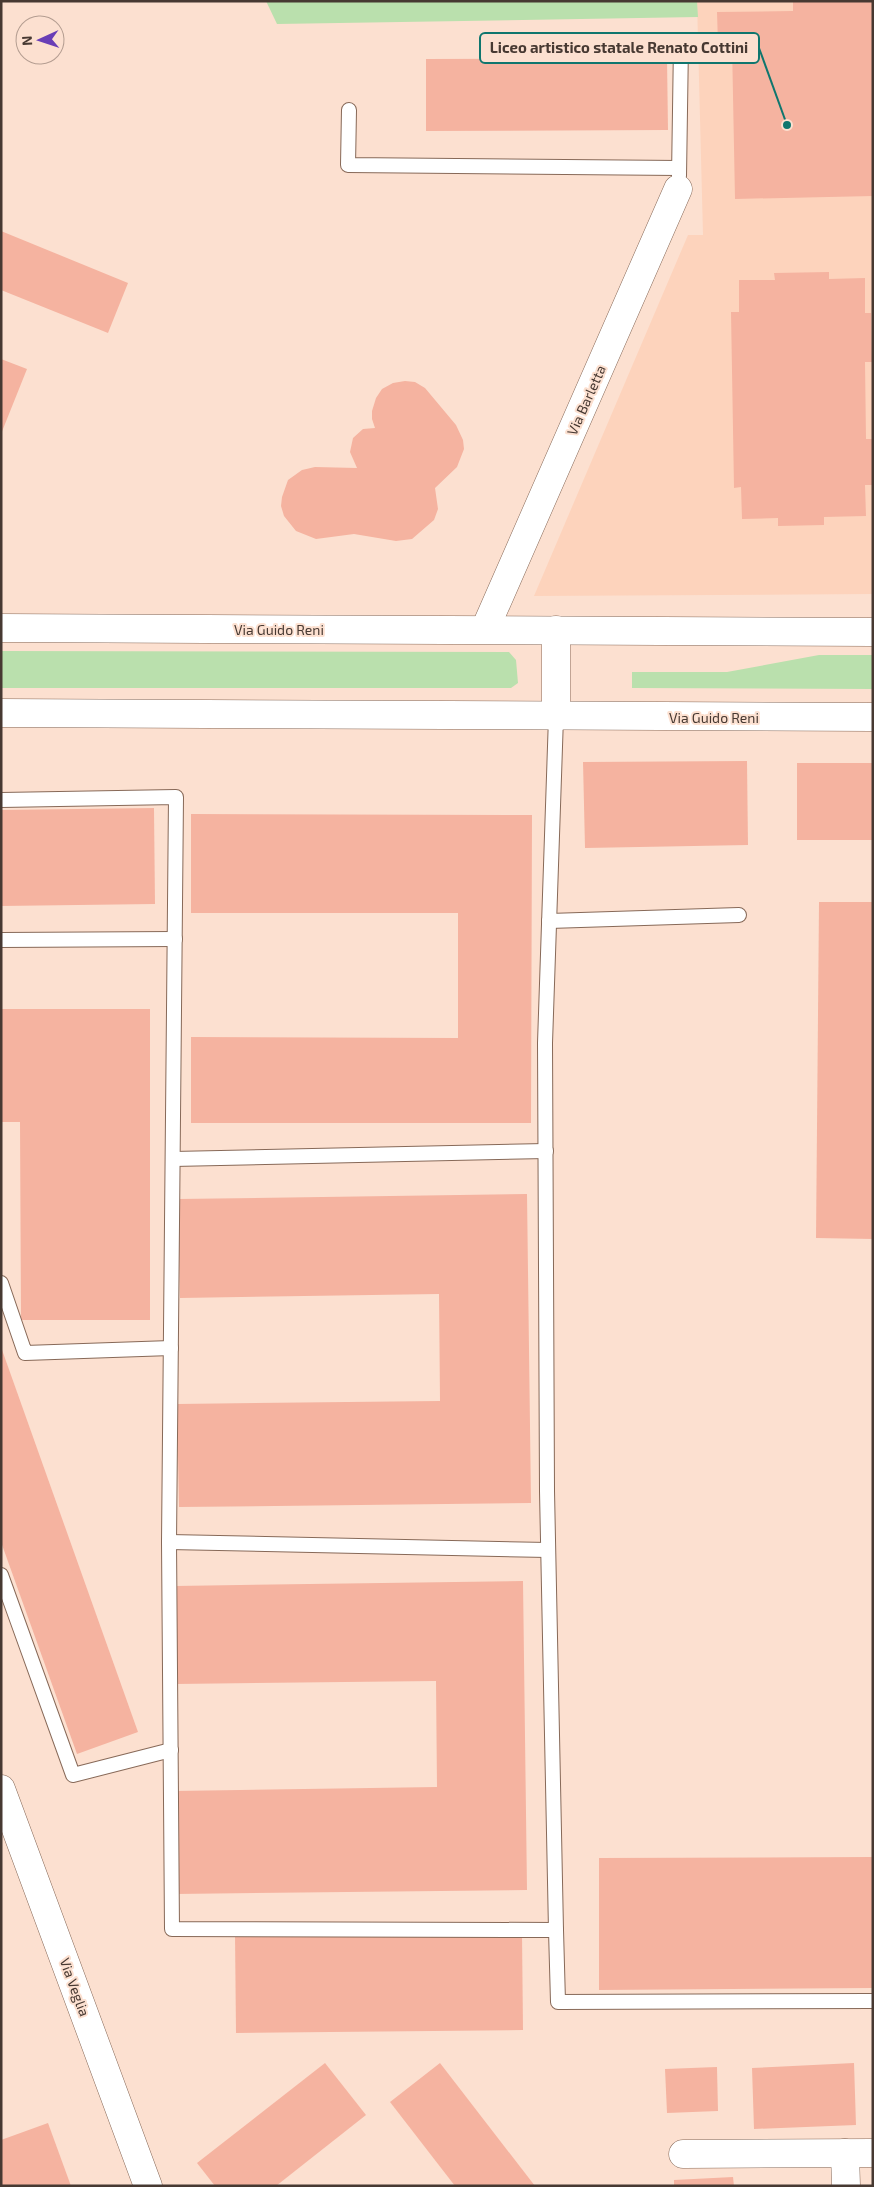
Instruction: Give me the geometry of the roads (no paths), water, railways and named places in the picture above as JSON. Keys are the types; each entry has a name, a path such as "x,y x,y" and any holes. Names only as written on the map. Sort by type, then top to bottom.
{"main road":[{"name":"Via Barletta","path":"485,630 678,178"},
{"name":"Via Guido Reni","path":"1,628 873,632"},
{"path":"556,630 556,717"},
{"name":"Via Guido Reni","path":"1,714 873,717"},
{"name":"Via Veglia","path":"1,1789 148,2186"},
{"path":"845,2153 846,2186"},
{"path":"683,2154 873,2153"}],"lane":[{"name":"Via Barletta","path":"505,41 681,44 678,178"},
{"path":"349,110 348,165 678,178"},
{"path":"556,717 545,1043 548,1550 558,2002 873,2001"},
{"path":"1,800 176,797 169,1542 172,1929 556,1930"},
{"path":"549,921 739,915"},
{"path":"1,940 175,939"},
{"path":"173,1159 546,1151"},
{"path":"1,1284 25,1353 171,1348"},
{"path":"169,1542 548,1550"},
{"path":"1,1575 73,1775 171,1750"}],"place":[{"name":"Liceo artistico statale Renato Cottini","path":"787,125"}]}
